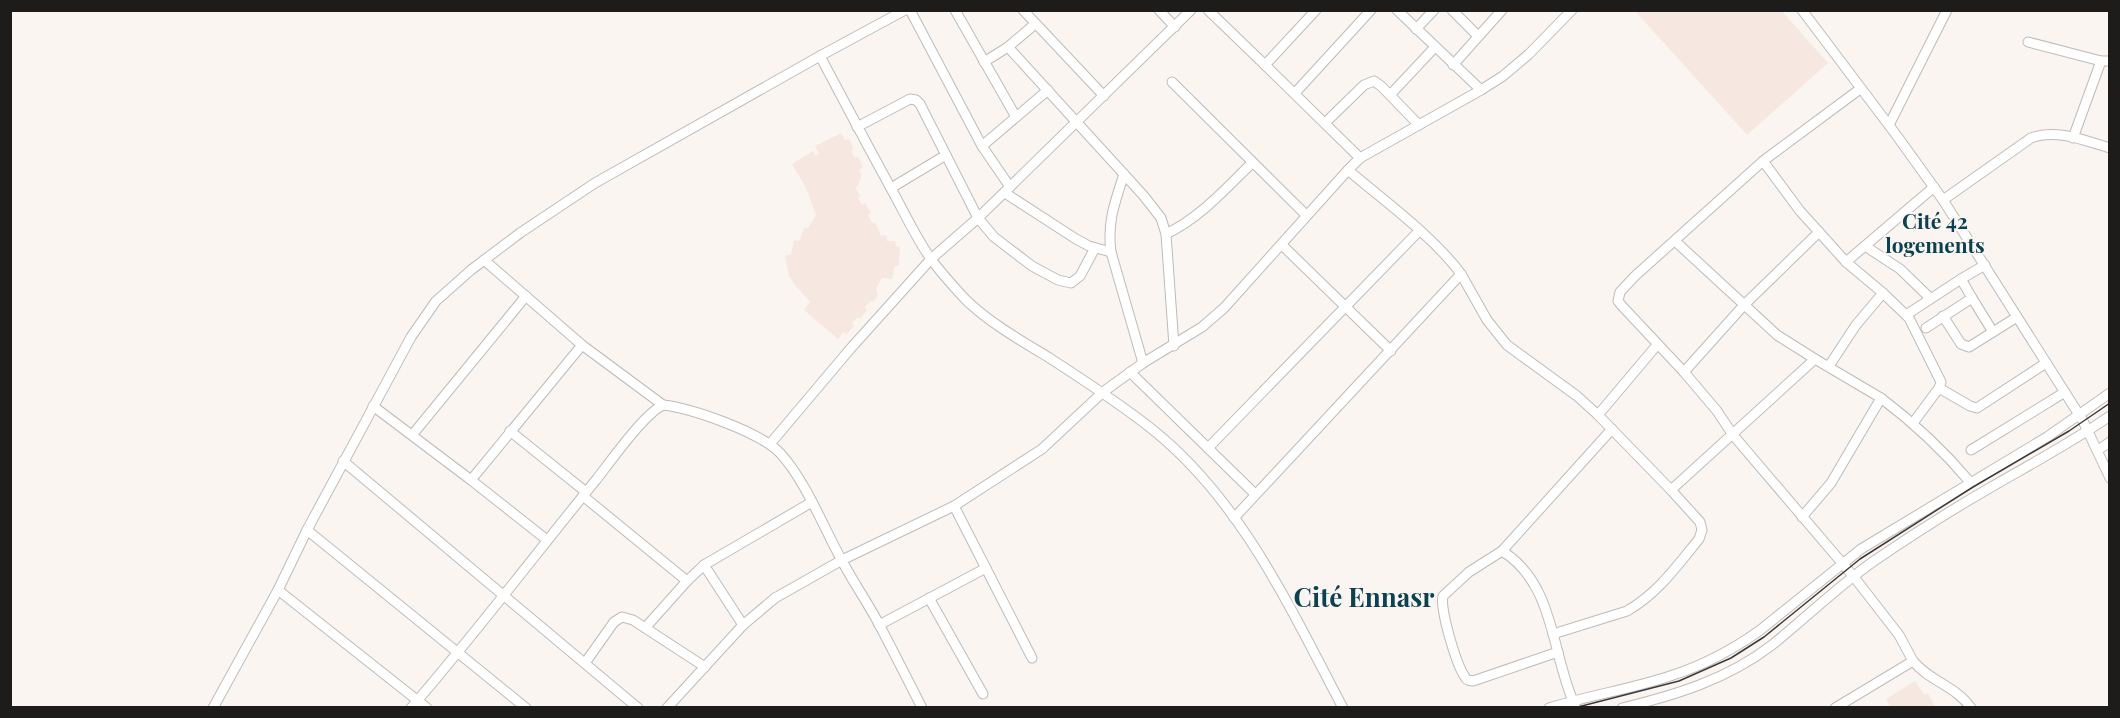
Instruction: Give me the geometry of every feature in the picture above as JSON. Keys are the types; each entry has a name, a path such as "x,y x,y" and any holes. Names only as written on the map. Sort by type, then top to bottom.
{"street":[{"path":"213,708 278,590 343,461 411,337 436,301 520,233 595,183 905,10"},
{"path":"910,10 1008,190 1076,239 1095,248 1111,252"},
{"path":"955,10 1016,117"},
{"path":"1023,10 1104,96"},
{"path":"1159,10 1175,27"},
{"path":"770,444 851,348 931,259 1008,190 1191,10"},
{"path":"1208,10 1360,158"},
{"path":"1265,65 1316,10"},
{"path":"1295,93 1371,10"},
{"path":"1397,10 1481,90"},
{"path":"1416,29 1434,10"},
{"path":"1452,10 1478,36"},
{"path":"1453,65 1503,10"},
{"path":"667,708 743,625 774,598 842,560 954,506 1042,449 1103,392 1213,318 1360,158 1481,90 1523,60 1572,10"},
{"path":"1802,10 1943,200 2088,430 2109,478"},
{"path":"1889,125 1947,10"},
{"path":"984,62 1008,47 1035,24"},
{"path":"2028,42 2105,61 2073,138"},
{"path":"1008,47 1161,218 1166,234 1174,346"},
{"path":"1390,95 1435,47"},
{"path":"820,56 931,259 980,312 1000,328 1103,392 1171,445 1210,487 1234,518 1284,600 1343,708"},
{"path":"1172,82 1306,215"},
{"path":"1325,123 1368,82 1378,82 1419,125"},
{"path":"1860,89 1763,161 1635,276 1618,298 1622,306 1717,411 1733,435 1854,577 1899,635 1913,661 1926,675 1962,696 1971,708"},
{"path":"982,146 1048,90"},
{"path":"857,127 910,99 916,100 978,218 1011,251 1032,266 1066,283 1074,282 1080,276 1095,248"},
{"path":"1943,200 2031,138 2047,134 2073,138 2109,148"},
{"path":"891,188 945,155"},
{"path":"1763,161 1800,211 1846,262 1906,315 1917,331 1941,380 1940,388 1913,423"},
{"path":"1166,234 1186,224 1199,214 1252,163"},
{"path":"1348,170 1449,259 1461,274 1487,320 1507,345 1577,396 1612,429 1700,522 1702,530 1700,539 1655,591 1637,605 1627,611 1553,634"},
{"path":"1124,174 1110,216 1109,236 1111,252 1143,363"},
{"path":"1846,262 1934,188"},
{"path":"1208,448 1419,231"},
{"path":"1684,372 1744,305 1819,232"},
{"path":"1675,241 1784,340 1881,398 1913,423 1970,482"},
{"path":"1282,245 1391,351"},
{"path":"1865,246 1900,269 1930,298"},
{"path":"484,260 582,345 663,405 702,414 770,444 780,453 812,502 922,708"},
{"path":"1906,315 1985,266"},
{"path":"1234,518 1461,274"},
{"path":"1961,279 1993,332"},
{"path":"1829,366 1856,325 1883,293"},
{"path":"413,434 526,296"},
{"path":"1926,328 1972,298"},
{"path":"1943,316 1959,341 1966,347 1972,346 2017,317"},
{"path":"471,480 582,345"},
{"path":"1598,416 1658,345"},
{"path":"1671,490 1815,358"},
{"path":"1940,388 1970,406 1979,408 2046,363"},
{"path":"1130,372 1256,494"},
{"path":"1971,450 2065,392"},
{"path":"1549,708 1574,704 1661,679 1717,657 1759,632 1842,563 1870,543 2047,437 2109,393"},
{"path":"1802,517 1831,483 1881,398"},
{"path":"411,708 652,413 663,405"},
{"path":"374,406 547,540"},
{"path":"1622,708 1669,697 1738,667 1771,646 1873,562 1981,493 2073,441 2109,416"},
{"path":"1558,652 1473,681 1468,680 1464,676 1442,610 1443,596 1469,572 1502,551 1612,429"},
{"path":"510,431 687,581"},
{"path":"2098,450 2109,442"},
{"path":"343,461 638,708"},
{"path":"645,628 704,564 812,502"},
{"path":"954,506 1032,658"},
{"path":"307,530 526,708"},
{"path":"1502,551 1515,560 1532,579 1544,603 1574,704"},
{"path":"704,564 743,625"},
{"path":"879,625 986,568"},
{"path":"278,590 427,708"},
{"path":"929,598 983,694"},
{"path":"585,663 614,622 622,617 633,620 705,667"},
{"path":"1835,708 1913,661"}],"shaded area":[{"path":"1635,11 1782,11 1828,63 1747,135"},
{"path":"841,133 845,140 849,139 854,149 851,151 855,158 858,156 863,167 859,171 862,175 856,189 860,196 858,198 862,205 865,203 871,213 868,215 872,223 875,222 881,236 887,235 887,241 895,241 896,246 900,247 899,266 895,266 892,279 882,278 876,288 878,296 865,307 867,310 860,319 858,317 852,323 854,326 847,334 843,332 838,339 804,310 810,302 789,276 785,256 791,254 794,240 799,241 805,227 808,228 816,215 806,188 792,164 813,151 816,156 819,154 815,146"},
{"path":"1915,681 1924,695 1928,693 1935,707 1890,707 1886,699"}],"tram line":[{"path":"1574,708 1679,681 1731,658 1764,637 1860,559 1973,487 2069,431 2110,403"}],"district":[{"name":"Cité 42 logements","path":"1935,232"},
{"name":"Cité Ennasr","path":"1364,596"}]}
